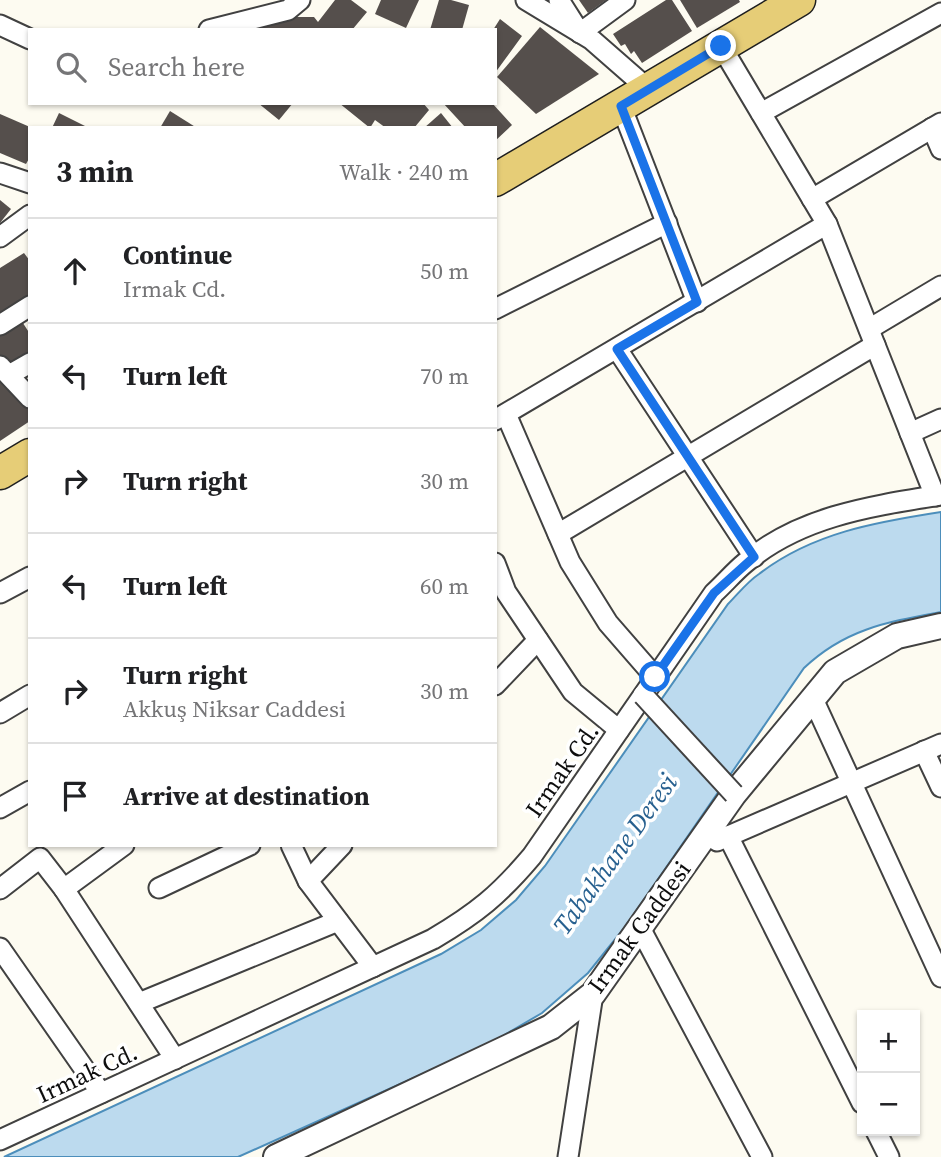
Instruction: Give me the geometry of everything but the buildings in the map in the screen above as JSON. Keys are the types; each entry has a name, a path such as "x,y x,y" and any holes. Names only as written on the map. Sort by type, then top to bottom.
{"main road":[{"path":"497,179 799,0"},
{"path":"0,472 28,456"}],"street":[{"path":"217,28 288,10 300,0"},
{"path":"526,0 592,40 648,89"},
{"path":"559,0 580,33"},
{"path":"580,33 625,0"},
{"path":"761,113 941,13"},
{"path":"0,25 28,38"},
{"path":"721,46 827,224 910,433 938,496"},
{"path":"621,106 697,302"},
{"path":"812,199 936,126 941,149"},
{"path":"0,173 28,182"},
{"path":"0,237 28,216"},
{"path":"497,308 667,223"},
{"path":"655,677 608,623 570,562 500,417 827,224"},
{"path":"558,534 689,456 872,337 941,286"},
{"path":"0,325 28,307"},
{"path":"617,349 754,557"},
{"path":"28,364 4,371 28,396"},
{"path":"910,433 941,419"},
{"name":"Irmak Cd.","path":"0,1140 433,939 471,916 504,888 531,856 714,593 754,557 786,535 828,518 877,505 938,496"},
{"path":"497,574 501,596 538,640 573,692 619,730"},
{"path":"0,593 28,578"},
{"name":"Irmak Caddesi","path":"276,1157 551,1027 593,994 734,794 835,672 897,636 941,626"},
{"path":"497,683 538,640"},
{"path":"643,695 734,794"},
{"path":"0,713 28,696"},
{"path":"813,699 941,977"},
{"path":"694,851 933,747 941,787"},
{"path":"0,808 28,791"},
{"path":"728,836 857,1093"},
{"path":"64,889 121,847"},
{"path":"159,888 246,847"},
{"path":"292,847 308,881 373,967"},
{"path":"308,881 340,847"},
{"path":"0,889 40,858 64,889 175,1059"},
{"path":"139,1003 338,921"},
{"path":"639,928 762,1157"},
{"path":"0,948 101,1093"},
{"path":"568,1157 593,994"},
{"path":"878,1136 889,1157"}],"water":[{"name":"Tabakhane Deresi","path":"941,512 941,612 868,629 835,644 804,668 625,927 588,973 542,1013 489,1044 238,1157 4,1157 441,954 481,930 516,900 545,866 728,604 750,581 779,560 823,539 869,525"}],"route":[{"path":"655,677 714,593 754,557 617,349 697,302 621,106 721,46"}]}
